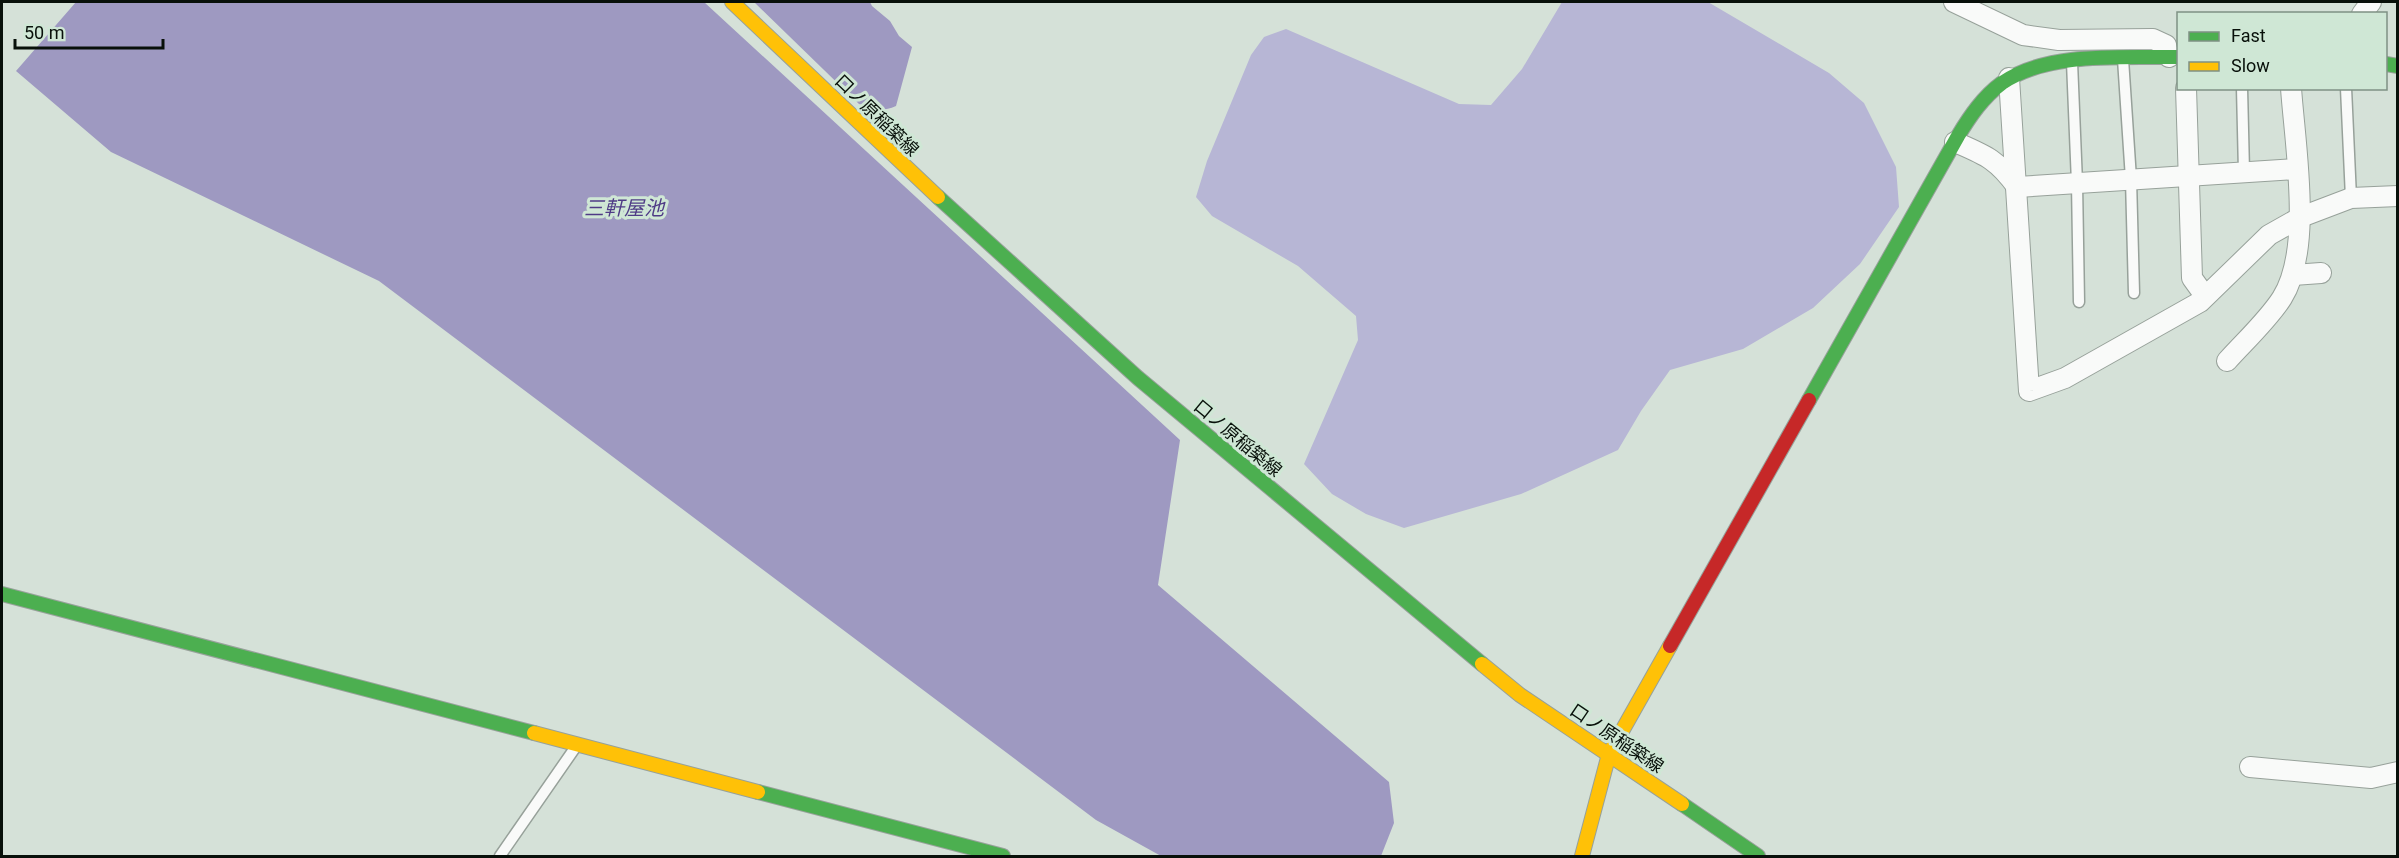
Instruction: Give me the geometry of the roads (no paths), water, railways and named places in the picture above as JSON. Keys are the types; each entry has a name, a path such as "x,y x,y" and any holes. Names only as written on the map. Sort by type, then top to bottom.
{"street":[{"name":"口ノ原稲築線","path":"732,2 965,223 1138,378 1520,695 1758,856"},
{"path":"1954,2 2023,35 2060,40 2153,39 2166,45 2174,57"},
{"path":"1582,856 1609,754 1955,142 1985,97 2009,78 2056,61 2174,57"},
{"path":"2009,78 2029,391 2065,378 2205,296 2269,235 2301,217 2351,198 2397,196"},
{"path":"2186,90 2192,278 2205,296"},
{"path":"2227,361 2282,299 2293,275 2301,217 2291,90"},
{"path":"1955,142 2004,168 2017,187"},
{"path":"2017,187 2297,169"},
{"path":"2293,275 2321,273"},
{"path":"2,594 1003,856"},
{"path":"2250,767 2371,778 2397,772"}],"lane":[{"path":"2123,59 2131,179 2134,293"},
{"path":"2072,60 2079,302"},
{"path":"2242,90 2244,172"},
{"path":"2346,90 2351,198"},
{"path":"501,856 578,745"}],"water":[{"name":"三軒屋池","path":"76,2 704,2 1180,440 1158,585 1389,782 1394,823 1381,856 1161,856 1096,820 379,281 111,152 16,71"},
{"path":"754,2 870,2 890,21 899,36 912,47 896,106 878,110 859,104"}]}
